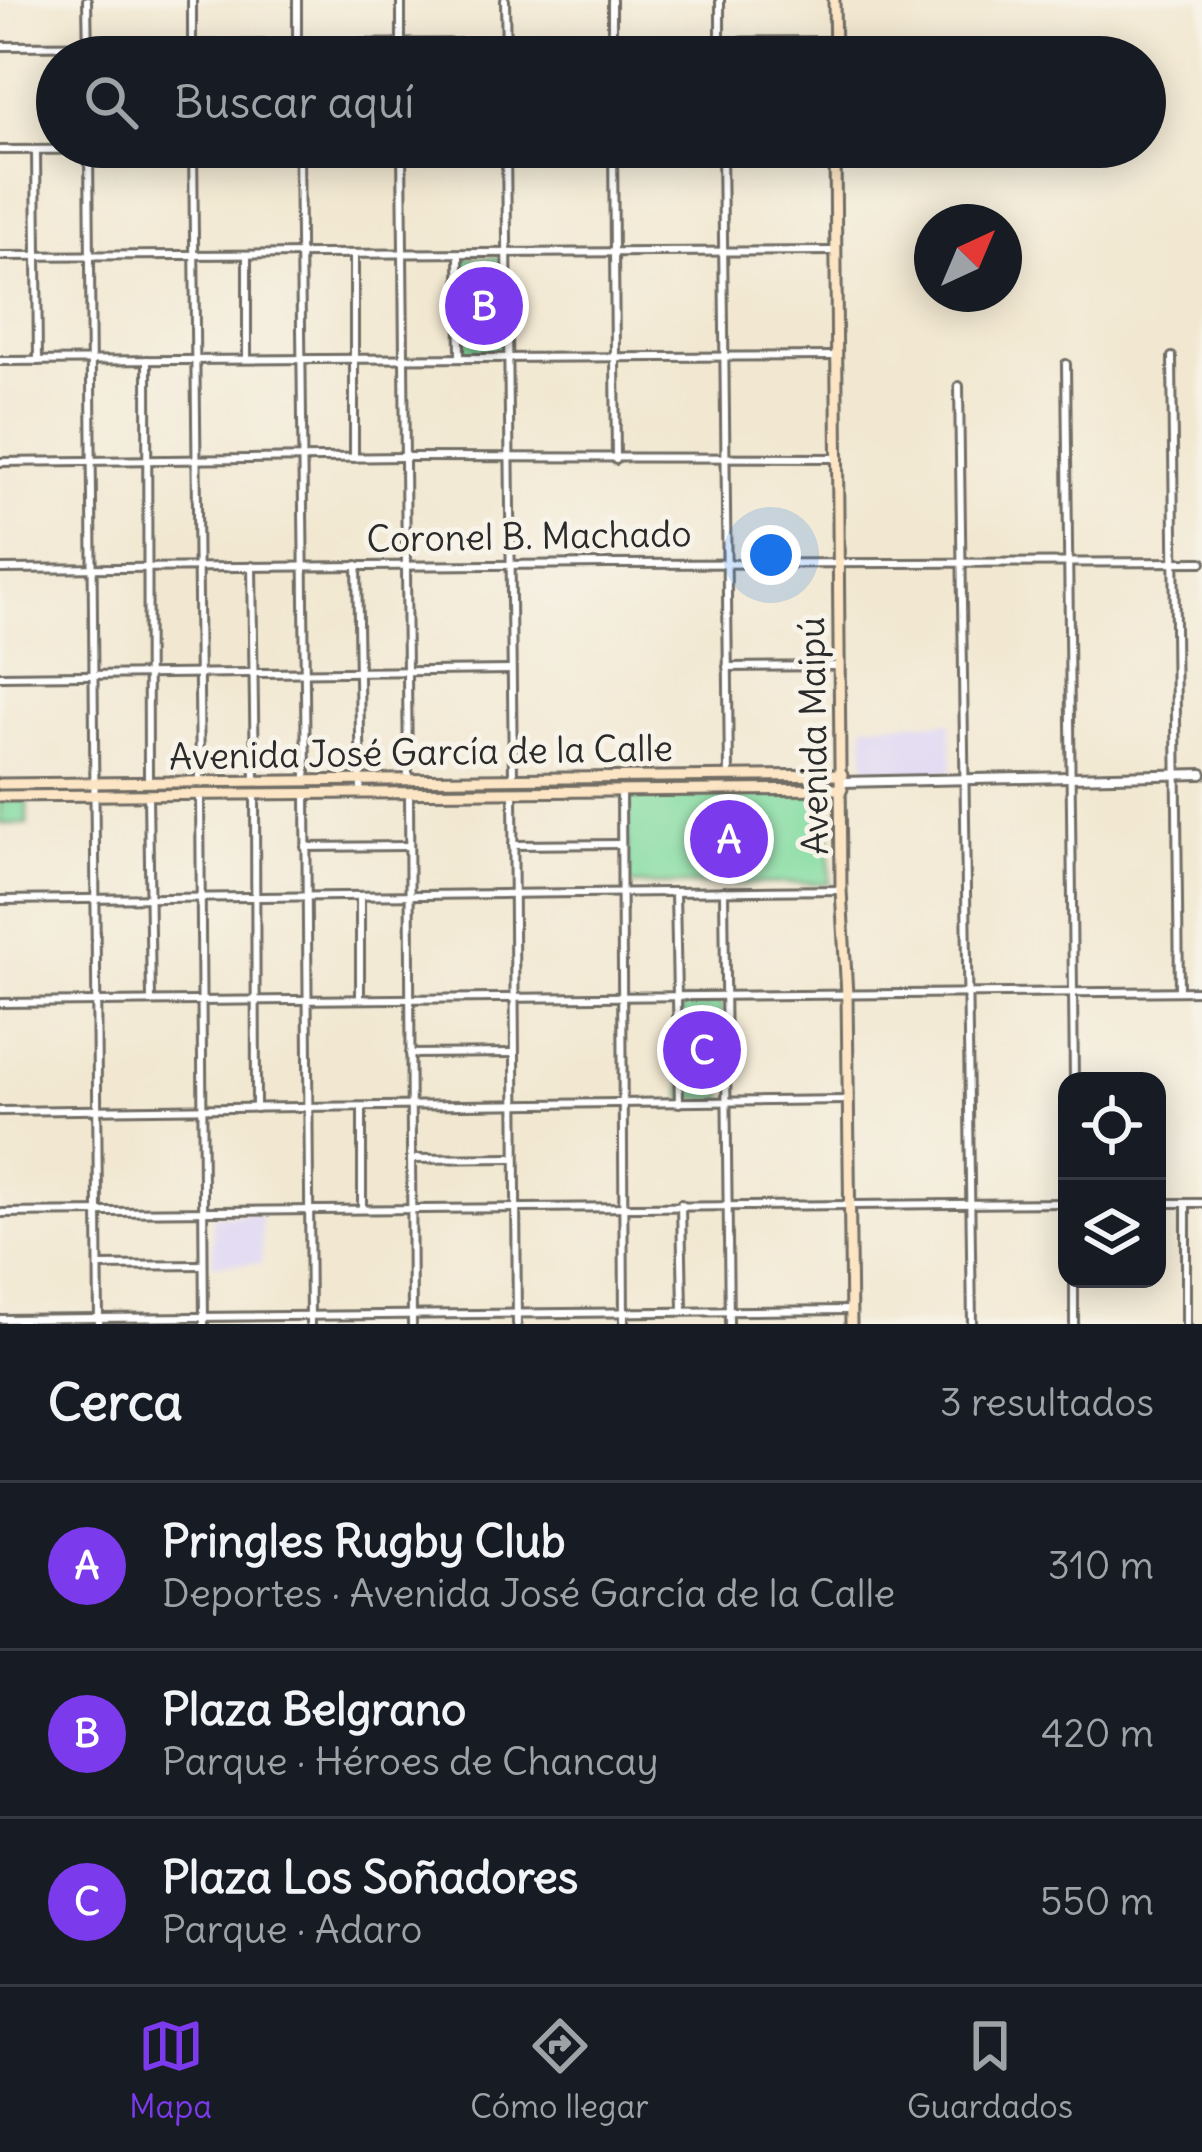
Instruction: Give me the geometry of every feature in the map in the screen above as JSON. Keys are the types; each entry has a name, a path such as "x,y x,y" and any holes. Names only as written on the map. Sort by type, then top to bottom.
{"main road":[{"path":"834,0 835,36"},
{"name":"Avenida Maipú","path":"836,168 850,1324"},
{"name":"Avenida José García de la Calle","path":"0,796 96,789 729,776 842,782"},
{"name":"Avenida José García de la Calle","path":"513,784 621,790 842,782"},
{"name":"Avenida José García de la Calle","path":"0,784 96,789"}],"street":[{"path":"87,0 88,36"},
{"path":"192,0 192,36"},
{"path":"297,0 297,36"},
{"path":"400,0 401,36"},
{"path":"505,0 506,36"},
{"path":"612,0 612,36"},
{"path":"720,0 720,36"},
{"path":"0,46 36,46"},
{"path":"0,150 36,151"},
{"path":"36,168 38,361"},
{"path":"88,168 99,1321"},
{"path":"193,168 204,1320"},
{"path":"298,168 310,1320"},
{"path":"402,168 412,1324"},
{"path":"506,168 517,1324"},
{"path":"614,168 616,460"},
{"path":"722,168 729,776"},
{"path":"0,256 836,251"},
{"path":"354,254 354,458"},
{"path":"459,254 460,358"},
{"path":"247,255 247,359"},
{"path":"0,361 837,356"},
{"path":"1172,357 1179,991"},
{"path":"148,360 151,1001"},
{"path":"1066,364 1074,1072"},
{"path":"959,386 972,1324"},
{"path":"0,462 837,458"},
{"name":"Coronel B. Machado","path":"0,569 726,560 1202,562"},
{"path":"357,565 361,786"},
{"path":"252,566 256,1108"},
{"path":"728,667 840,666"},
{"path":"0,676 511,670"},
{"name":"Avenida José García de la Calle","path":"842,782 1202,774"},
{"path":"621,790 624,1324"},
{"path":"513,845 620,844"},
{"path":"305,847 408,846"},
{"path":"0,900 842,890"},
{"path":"724,891 728,1324"},
{"path":"675,892 679,1103"},
{"path":"360,896 360,999"},
{"path":"0,1003 1202,991"},
{"path":"410,1054 515,1053"},
{"path":"0,1111 847,1100"},
{"path":"362,1107 362,1208"},
{"path":"410,1159 515,1158"},
{"path":"1166,1203 1202,1202"},
{"path":"0,1213 1058,1203"},
{"path":"1186,1203 1186,1324"},
{"path":"681,1204 682,1310"},
{"path":"99,1266 203,1265"},
{"path":"1074,1288 1074,1324"},
{"path":"0,1319 310,1320 517,1312 850,1310"}],"shaded area":[{"path":"951,722 952,772 865,773 864,724"},
{"path":"261,1214 262,1263 212,1265 213,1215"}],"green space":[{"path":"463,258 503,258 504,353 464,354"},
{"path":"835,779 835,785 522,787 522,781"},
{"path":"829,794 830,883 628,885 627,796"},
{"path":"0,800 27,800 27,824 0,824"},
{"path":"681,1002 722,1002 724,1099 683,1099"}],"place":[{"name":"Plaza Belgrano","path":"484,306"},
{"name":"Pringles Rugby Club","path":"729,839"},
{"name":"Plaza Los Soñadores","path":"702,1050"}]}
